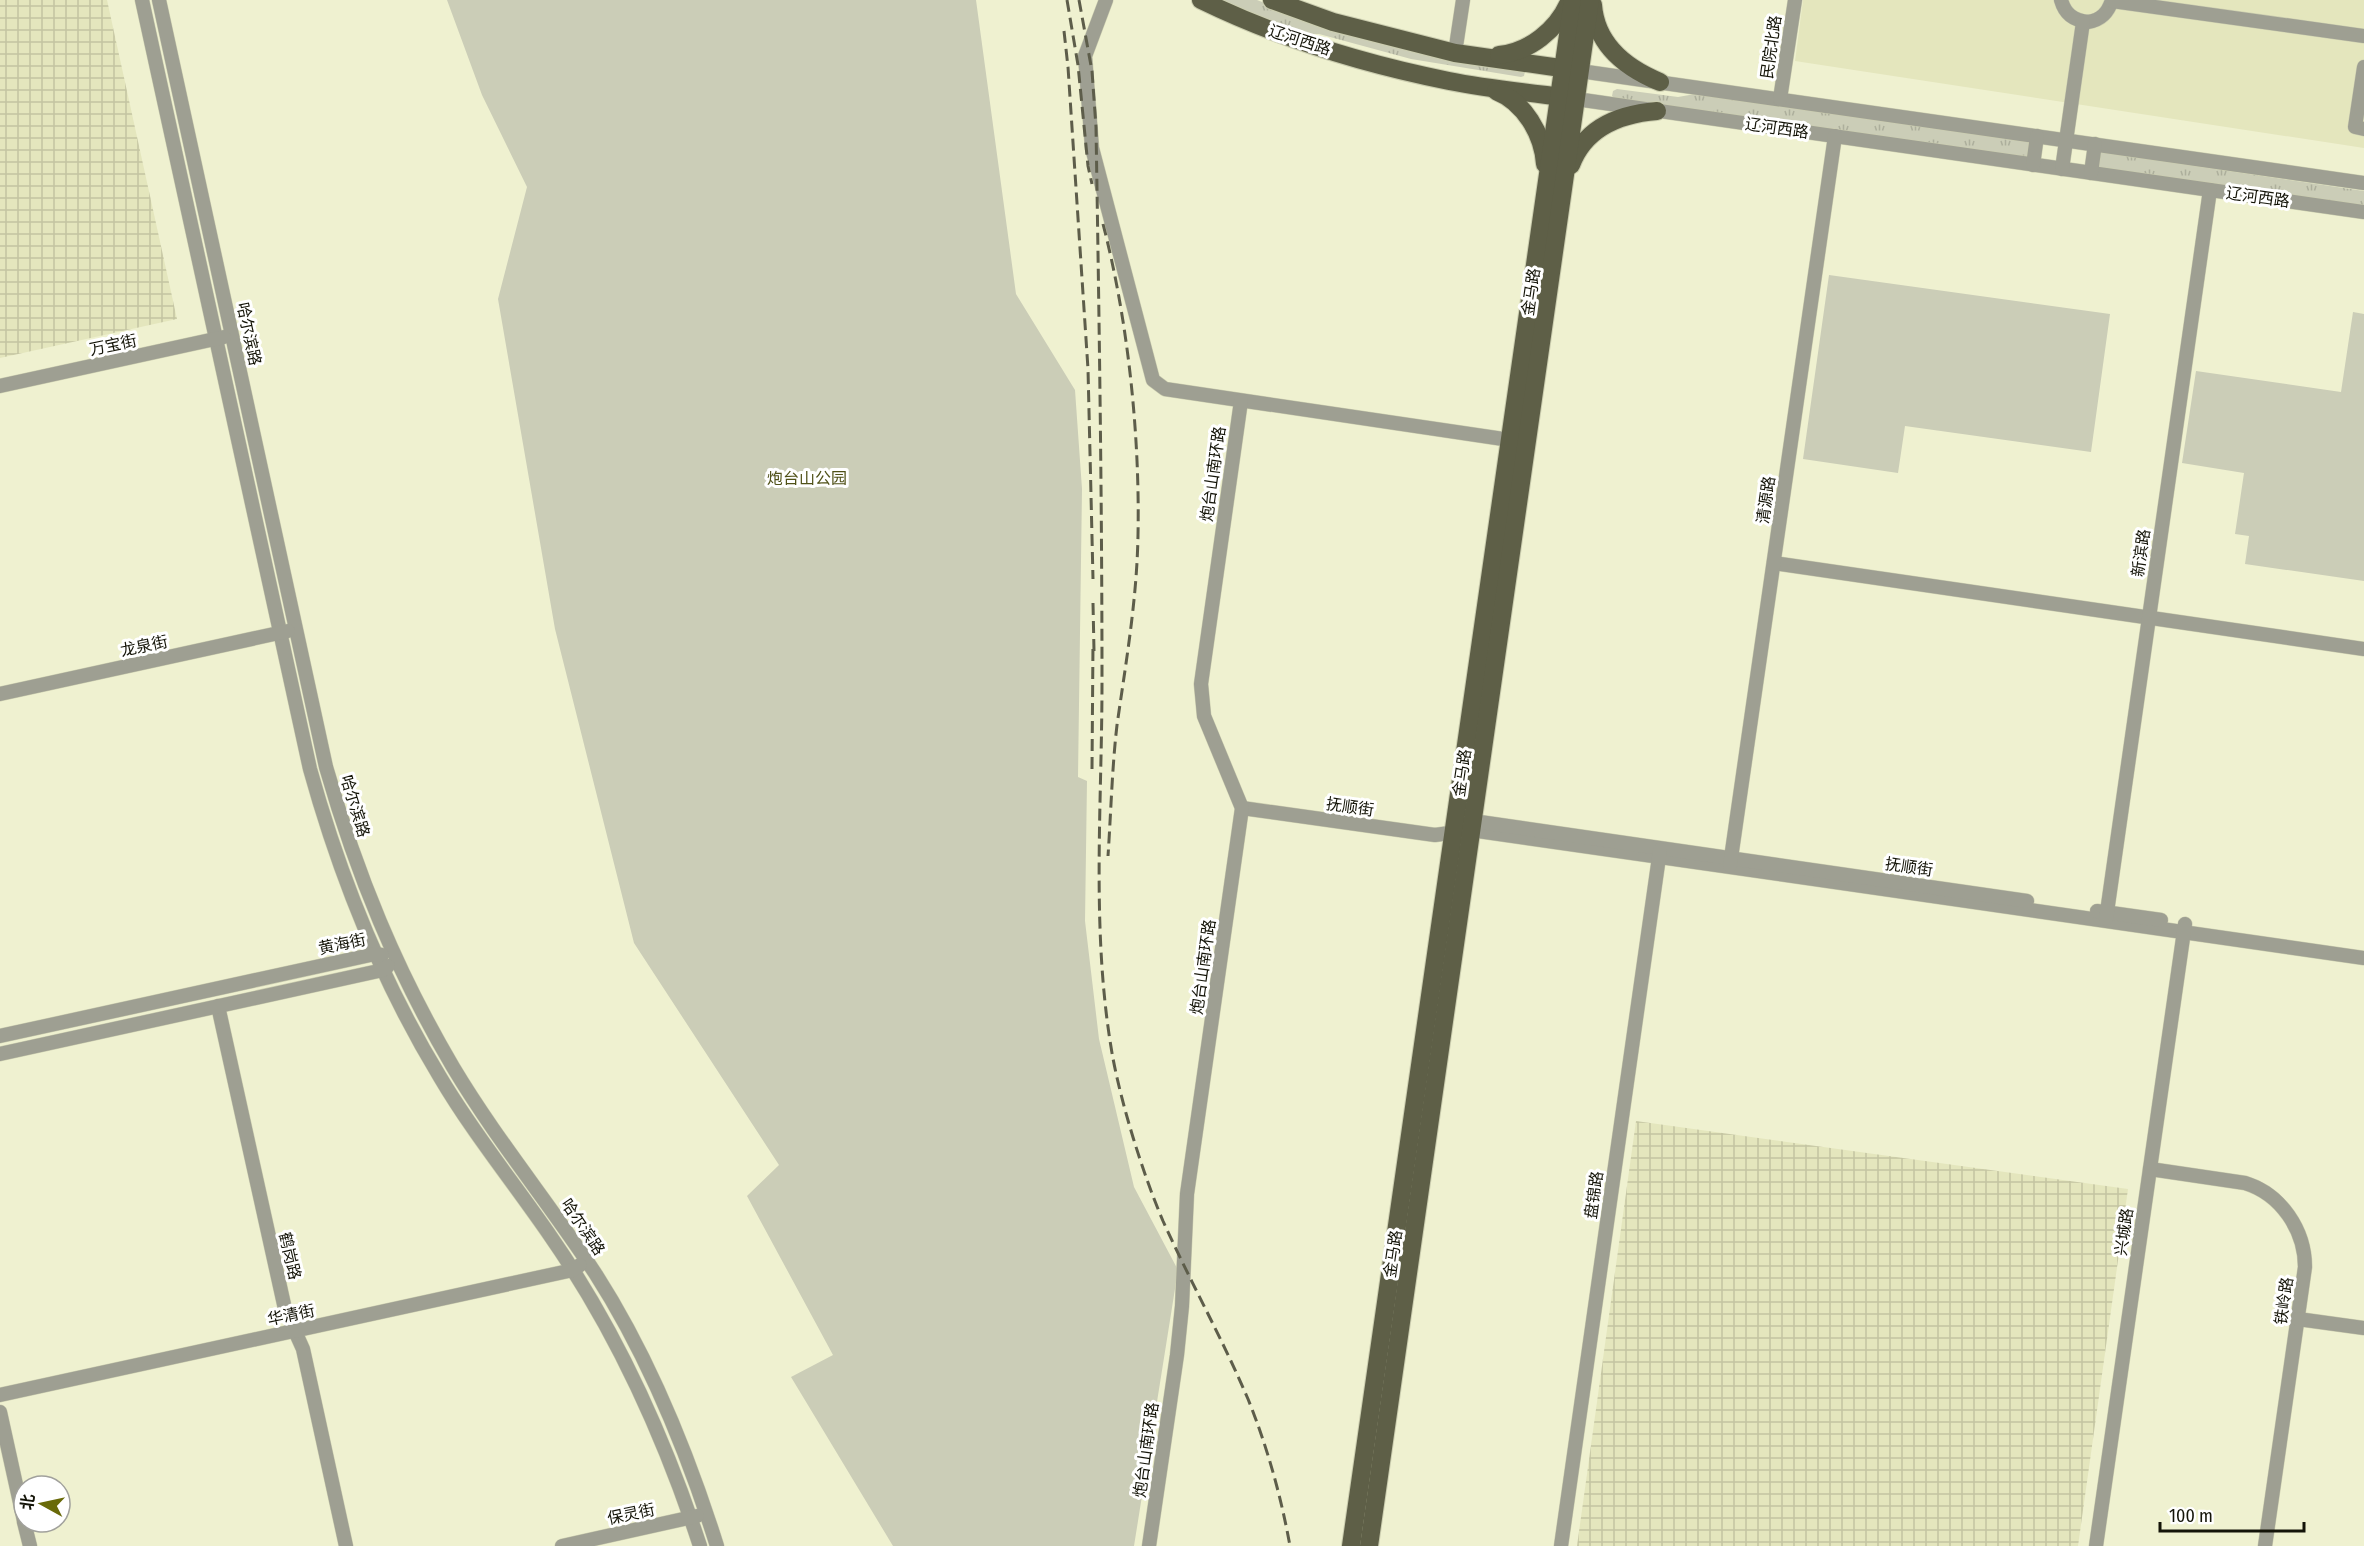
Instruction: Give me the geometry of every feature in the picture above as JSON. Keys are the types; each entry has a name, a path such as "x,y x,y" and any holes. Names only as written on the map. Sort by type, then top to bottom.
{"main road":[{"name":"辽河西路","path":"1201,0 1263,28 1406,71 1568,98"},
{"name":"辽河西路","path":"1272,0 1333,22 1455,53 1572,70"},
{"path":"1483,57 1506,55 1524,49 1541,39 1555,25 1571,0"},
{"name":"金马路","path":"1571,0 1572,70"},
{"path":"1592,0 1600,31 1609,48 1632,68 1660,82"},
{"name":"金马路","path":"1369,1546 1555,182 1572,70 1592,0"},
{"path":"1525,92 1529,63"},
{"path":"1480,85 1514,102 1528,117 1538,135 1555,182 1585,141 1599,128 1619,117 1657,111"},
{"name":"金马路","path":"1351,1546 1466,828 1510,440 1555,182"}],"street":[{"name":"哈尔滨路","path":"142,0 310,769 326,826 345,880 375,954 416,1036 452,1096 573,1270 609,1331 660,1434 700,1546"},
{"name":"哈尔滨路","path":"159,0 326,767 367,894 430,1028 454,1069 483,1115 586,1260 648,1369 676,1429 717,1546"},
{"path":"1106,0 1085,56 1092,148 1153,380 1165,389 1510,440"},
{"path":"1455,53 1463,0"},
{"name":"民院北路","path":"1780,99 1795,0"},
{"path":"2061,0 2071,17 2083,22 2096,21 2104,16 2112,0 2170,4 2364,36"},
{"path":"2062,169 2083,22"},
{"path":"2364,68 2362,103 2355,127 2364,129"},
{"name":"辽河西路","path":"1572,70 2364,183"},
{"name":"辽河西路","path":"1568,98 2364,212"},
{"name":"清源路","path":"1730,863 1835,136"},
{"path":"2033,165 2037,136"},
{"path":"2091,173 2095,144"},
{"name":"新滨路","path":"2106,917 2210,190"},
{"name":"万宝街","path":"0,386 232,336"},
{"name":"炮台山南环路","path":"1149,1546 1177,1355 1182,1306 1187,1194 1242,808 1204,716 1201,684 1240,400"},
{"path":"1774,563 2364,649"},
{"name":"龙泉街","path":"0,694 296,630"},
{"name":"抚顺街","path":"1242,808 1435,835 1466,828 1660,853 2184,928 2364,949"},
{"name":"盘锦路","path":"1561,1546 1660,853"},
{"name":"抚顺街","path":"2184,928 2364,958"},
{"name":"兴城路","path":"2096,1546 2184,928"},
{"name":"黄海街","path":"0,1036 375,954 396,958"},
{"path":"383,970 396,958"},
{"name":"黄海街","path":"0,1053 383,970"},
{"name":"鹤岗路","path":"218,1006 285,1309 303,1349 346,1546"},
{"name":"铁岭路","path":"2150,1169 2245,1183 2260,1188 2271,1194 2300,1232 2305,1249 2305,1267 2265,1546"},
{"name":"华清街","path":"0,1395 573,1270 586,1260"},
{"path":"2298,1319 2364,1328"},
{"path":"0,1412 14,1474"},
{"name":"保灵街","path":"562,1546 707,1514"}],"shaded area":[{"path":"0,0 107,0 177,319 0,358"},
{"path":"1803,0 2364,0 2364,148 1795,61"},
{"path":"1636,1121 2128,1189 2078,1546 1577,1546"}],"green space":[{"name":"炮台山公园","path":"447,0 976,0 1016,294 1075,390 1082,489 1078,777 1087,781 1085,921 1099,1039 1134,1187 1178,1270 1134,1546 893,1546 791,1377 833,1355 747,1196 779,1165 634,943 555,629 498,299 527,187 482,95"},
{"path":"1217,0 1257,0 1322,25 1525,71 1524,76 1411,59 1319,34 1304,34"},
{"path":"1617,89 1678,97 1695,94 2028,142 2034,148 2027,158 1615,99 1612,96 1613,91"},
{"path":"2100,152 2364,191 2364,207 2098,169"},
{"path":"1829,275 2110,314 2091,452 1905,426 1898,473 1803,459"},
{"path":"2353,312 2364,314 2364,581 2245,564 2249,536 2235,534 2244,473 2182,463 2196,371 2341,392"}],"railway":[{"path":"1067,0 1078,65 1088,166 1092,184"},
{"path":"1079,0 1092,71 1096,127 1102,613 1099,868 1102,961 1112,1053 1127,1116 1155,1202 1228,1354 1261,1435 1273,1471 1290,1546"},
{"path":"1064,31 1088,369 1093,579"},
{"path":"1103,224 1126,338 1131,378 1138,497 1136,583 1115,741 1108,856"},
{"path":"1093,603 1094,651"},
{"path":"1092,769 1093,643"}]}
